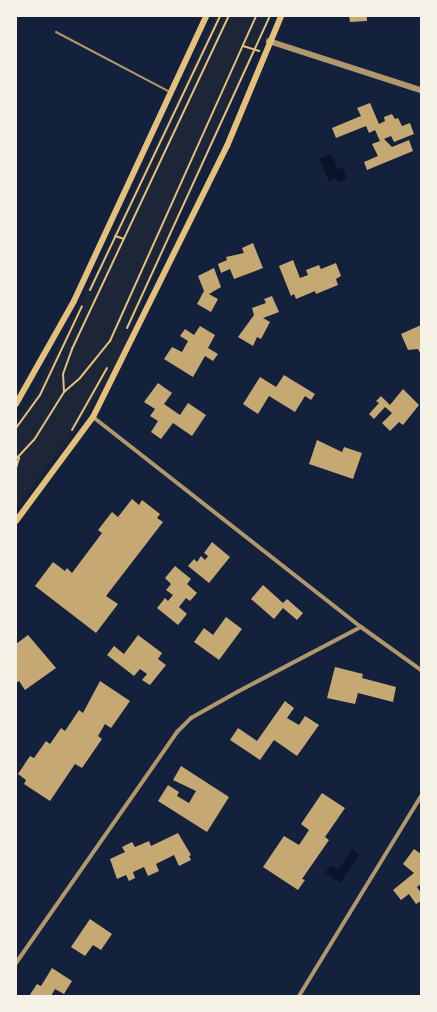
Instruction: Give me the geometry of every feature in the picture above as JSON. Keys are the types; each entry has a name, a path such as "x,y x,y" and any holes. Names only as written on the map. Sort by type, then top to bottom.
{"main road":[{"path":"16,404 74,301 206,16"},
{"path":"16,521 93,417 227,146 264,52 281,16"}],"street":[{"path":"269,41 421,90"},
{"path":"93,417 361,627 421,670"},
{"path":"16,963 177,732 191,718 361,627"},
{"path":"298,996 421,796"}],"lane":[{"path":"56,32 170,93"}],"path":[{"path":"88,294 220,16"},
{"path":"64,392 63,374 72,349 229,16"},
{"path":"17,459 34,440 64,392 80,378 110,341 256,16"},
{"path":"126,330 270,16"},
{"path":"243,46 264,52"},
{"path":"16,428 40,395 84,301"},
{"path":"69,435 109,364"},
{"path":"16,456 16,468"}],"shaded area":[{"path":"215,16 270,16 171,233 115,369 88,411 16,508 16,421 34,395 81,303"},
{"path":"331,154 338,169 342,168 347,178 338,183 335,178 329,181 319,159"},
{"path":"352,849 359,854 340,883 325,873 331,865 338,870"}],"building":[{"path":"349,16 367,16 367,21 350,22"},
{"path":"370,103 379,124 385,121 384,117 392,114 395,119 398,118 402,126 410,123 414,134 394,142 391,136 384,139 392,147 409,140 413,151 367,170 364,162 378,156 372,144 380,141 375,130 369,133 366,126 336,138 332,128 361,116 357,108"},
{"path":"253,243 263,268 234,279 230,269 221,273 218,264 227,260 226,257 244,253 242,248"},
{"path":"293,260 300,278 308,275 306,270 319,265 321,269 336,263 341,276 336,279 338,285 316,294 315,291 296,299 294,294 291,296 279,266"},
{"path":"214,268 221,287 209,294 218,299 211,312 197,304 204,291 198,276"},
{"path":"272,296 279,312 263,318 270,322 261,339 257,337 253,346 238,337 254,315 252,308 266,303 264,299"},
{"path":"421,325 421,355 418,349 408,350 401,334"},
{"path":"200,326 215,335 208,348 218,354 213,361 205,356 193,377 164,359 172,347 182,352 188,341 180,336 185,329 194,335"},
{"path":"284,375 315,394 311,400 305,396 295,412 269,396 258,414 243,404 260,377 276,387"},
{"path":"158,383 172,393 164,404 180,415 188,403 206,415 192,436 173,423 161,439 151,432 158,421 150,416 155,409 144,402"},
{"path":"403,389 419,405 403,425 399,422 390,431 382,423 392,413 385,407 374,419 369,414 379,403 376,401 381,396 390,405"},
{"path":"317,440 342,452 344,447 362,453 353,479 309,464"},
{"path":"132,499 139,505 142,500 160,514 157,518 163,522 106,596 118,604 96,633 35,586 53,562 65,571 67,568 72,573 102,533 98,530 112,512 118,517"},
{"path":"212,542 230,557 209,583 188,566 194,559 197,562 201,556 205,560 208,556 204,553"},
{"path":"175,566 191,579 187,584 197,593 190,601 186,598 179,607 187,614 178,625 157,608 165,598 168,601 173,595 166,590 171,584 165,578"},
{"path":"263,585 283,603 287,599 303,613 297,620 283,608 274,619 251,599"},
{"path":"226,617 242,629 219,660 194,642 204,628 213,635"},
{"path":"28,635 56,668 25,690 19,681 16,683 16,644"},
{"path":"138,635 162,653 158,659 166,665 150,685 142,680 147,674 140,669 134,676 107,655 114,646 124,654"},
{"path":"335,667 363,674 362,678 396,687 393,702 358,693 355,704 327,698"},
{"path":"100,681 130,701 111,728 105,724 98,736 102,739 82,768 75,764 50,801 24,784 26,780 18,774 30,756 34,758 46,741 50,744 61,728 65,731 79,710 83,713"},
{"path":"285,701 294,708 287,718 299,725 305,716 319,725 297,756 274,740 260,760 230,740 238,728 257,741"},
{"path":"181,766 229,797 207,832 158,801 168,785 179,792 177,796 189,803 196,791 173,780"},
{"path":"322,793 345,808 325,837 329,840 302,879 305,880 298,890 263,867 284,836 299,845 309,830 301,824"},
{"path":"178,833 191,855 189,856 191,860 179,866 174,855 156,864 159,871 148,876 144,867 133,872 135,878 129,881 126,875 117,879 110,859 125,852 122,847 132,842 135,847 149,841 151,846"},
{"path":"414,849 421,854 421,884 417,887 421,893 421,901 416,904 409,894 401,900 393,890 414,873 403,864"},
{"path":"90,919 112,934 101,950 93,945 85,956 71,947"},
{"path":"52,968 72,981 64,994 55,989 51,996 29,996 37,984 41,986"}]}
